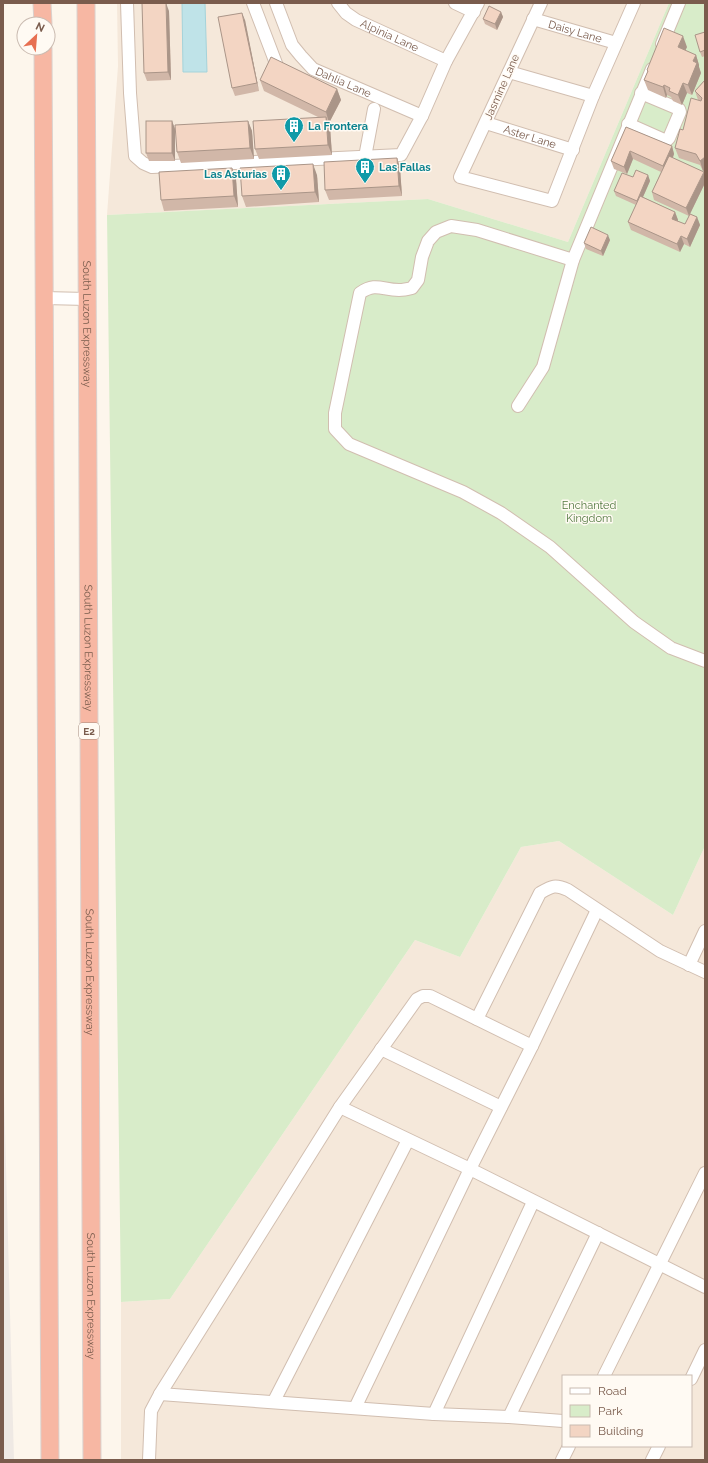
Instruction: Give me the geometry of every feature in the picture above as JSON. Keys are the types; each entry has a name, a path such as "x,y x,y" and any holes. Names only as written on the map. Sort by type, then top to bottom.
{"highway":[{"path":"42,3 43,16"},
{"name":"South Luzon Expressway","path":"86,3 92,1460"},
{"path":"43,56 50,1460"}],"street":[{"path":"127,3 130,93 135,156 143,163 152,167 401,155 422,116 446,61 476,7 455,3"},
{"path":"253,3 277,66"},
{"name":"Dahlia Lane","path":"276,3 292,45 313,69 422,116"},
{"name":"Alpinia Lane","path":"338,3 346,14 356,20 446,61"},
{"name":"Jasmine Lane","path":"541,3 460,177 552,201 573,150"},
{"path":"573,150 593,96 634,3"},
{"path":"518,406 543,367 572,260 679,3"},
{"name":"Daisy Lane","path":"534,19 616,43"},
{"path":"509,72 593,96"},
{"path":"628,124 667,140 680,112 679,109 641,93"},
{"path":"365,157 374,109"},
{"name":"Aster Lane","path":"486,123 573,150"},
{"path":"572,260 478,230 451,226 436,232 428,241 422,258 418,280 412,288 399,290 376,286 367,288 360,294 335,413 335,429 349,444 463,492 501,513 550,547 634,622 671,648 705,661"},
{"path":"44,298 87,299"},
{"path":"477,1019 540,893 550,887 558,886 568,890 660,951 705,972"},
{"path":"355,1408 597,910"},
{"path":"689,965 705,931"},
{"path":"149,1460 150,1411 340,1107 416,999 423,996 430,996 532,1046"},
{"path":"381,1049 501,1107"},
{"path":"340,1107 470,1169 533,1202 705,1287"},
{"path":"274,1401 408,1140"},
{"path":"604,1375 705,1173"},
{"path":"434,1414 533,1202"},
{"path":"509,1417 598,1233"},
{"path":"692,1377 705,1350"},
{"path":"160,1394 274,1401 434,1414 562,1421"},
{"path":"562,1460 568,1447"},
{"path":"652,1460 658,1447"}],"shaded area":[{"path":"117,3 669,3 568,242 428,199 107,215 118,66"},
{"path":"559,841 673,915 705,846 705,1460 121,1460 121,1302 170,1299 415,940 460,957 521,847"},
{"path":"3,1055 14,1460 3,1460"}],"green space":[{"name":"Enchanted Kingdom","path":"669,3 705,3 705,846 673,915 559,841 521,847 460,957 415,940 170,1299 121,1302 107,215 428,199 568,242"}],"water":[{"path":"182,3 205,3 207,72 183,72"}],"building":[{"path":"142,3 166,3 168,72 144,73"},
{"path":"489,6 501,12 495,24 483,19"},
{"path":"242,13 257,83 232,88 218,17"},
{"path":"664,28 683,36 678,47 696,55 693,61 697,63 688,85 683,83 678,95 669,91 670,88 664,85 663,87 644,80"},
{"path":"705,32 705,50 700,52 695,35"},
{"path":"271,57 337,89 326,112 260,80"},
{"path":"705,80 705,157 700,161 696,154 675,148 680,129 683,130 691,98 701,101 702,98 695,91"},
{"name":"La Frontera","path":"326,117 328,145 255,149 253,121"},
{"path":"146,121 172,121 172,153 146,153"},
{"path":"248,121 250,148 177,152 175,125"},
{"path":"626,127 672,146 663,166 630,151 624,167 611,161"},
{"path":"669,156 704,172 686,208 652,192"},
{"name":"Las Fallas","path":"397,158 399,186 325,190 324,162"},
{"path":"313,164 315,192 242,196 240,168"},
{"path":"232,168 234,196 161,200 159,172"},
{"path":"636,170 648,175 637,201 614,191 622,173 633,177"},
{"path":"640,196 675,212 672,219 685,224 690,214 697,217 687,239 681,236 677,244 628,222"},
{"path":"591,227 608,235 601,251 584,243"}],"place":[{"name":"La Frontera","path":"294,143"},
{"name":"Las Fallas","path":"365,184"},
{"name":"Las Asturias","path":"281,191"}]}
